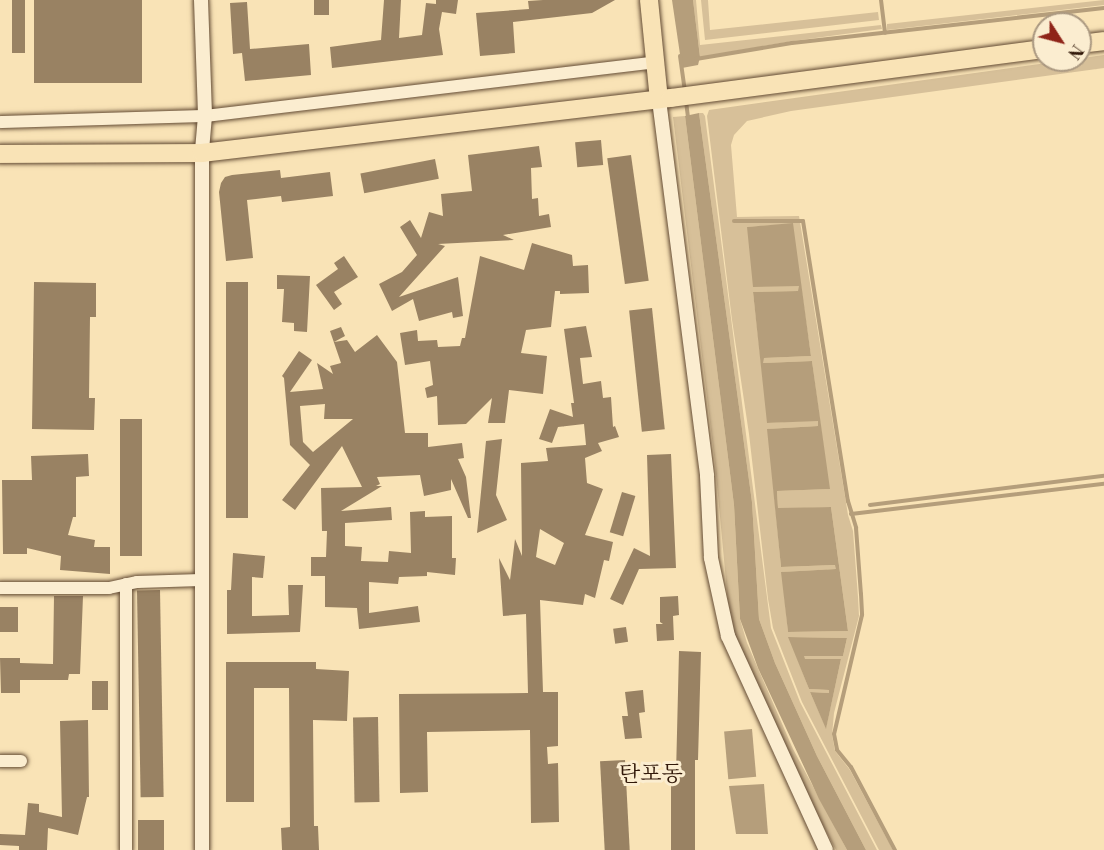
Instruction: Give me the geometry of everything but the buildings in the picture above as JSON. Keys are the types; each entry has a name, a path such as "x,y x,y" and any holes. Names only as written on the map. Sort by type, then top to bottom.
{"main road":[{"path":"649,0 655,63 665,99"},
{"path":"0,154 202,153 665,99 1032,51"}],"street":[{"path":"201,0 205,116 202,153 202,850"},
{"path":"0,122 205,116 655,63"},
{"path":"665,99 707,476 711,558 728,636 826,850"},
{"path":"0,588 110,588 126,584 201,580"},
{"path":"126,584 126,850"},
{"path":"0,761 21,761"}],"shaded area":[{"path":"672,0 693,0 700,57 698,65 682,68"},
{"path":"693,0 696,0 700,45 881,25 882,29 700,57"},
{"path":"701,0 708,0 710,30 878,12 879,20 705,40"},
{"path":"1104,0 1104,5 887,30 887,24"},
{"path":"1104,55 1104,68 1092,70 1092,57"},
{"path":"1032,65 1032,72 1075,72 791,111 747,121 734,135 731,145 737,217 799,216 848,515 853,531 858,597 859,616 834,713 832,735 835,751 850,770 893,850 879,850 802,702 773,628 707,116 709,110","holes":["792,224 811,356 763,358 763,363 812,361 829,489 777,491 778,509 831,507 848,631 788,632 782,572 836,569 836,565 781,567 768,429 818,426 818,420 768,423 753,292 799,291 799,286 747,227","789,637 847,638 843,656 804,656 804,659 841,659 826,728 810,692 829,693 829,690 809,689"]},
{"path":"699,113 705,116 771,628 800,702 877,850 866,850 817,756 775,663 759,619 752,502"},
{"path":"699,113 752,502 759,619 775,663 817,756 866,850 847,850 819,799 758,668 740,619 734,505 685,116"},
{"path":"685,116 734,505 740,619 747,643 793,749 847,850 836,850 801,784 730,624 715,463 673,117"},
{"path":"793,223 811,356 764,358 763,363 812,361 830,489 777,491 778,508 831,507 848,631 788,632 781,572 836,569 835,565 781,567 767,429 818,426 818,421 767,423 753,292 798,291 799,286 753,287 747,227"},
{"path":"788,637 847,638 843,656 804,656 805,659 841,659 826,729 810,692 829,693 829,690 809,689"},
{"path":"752,729 756,777 728,779 724,731"},
{"path":"764,784 768,834 736,834 729,786"}],"waterway":[{"path":"881,0 885,33"},
{"path":"696,59 792,43 1104,8"},
{"path":"680,56 685,91"},
{"path":"686,101 688,118"},
{"path":"734,221 803,221 848,501 856,528 861,594 862,615 834,734 837,750 851,767 895,850"},
{"path":"870,505 1104,476"},
{"path":"851,514 1104,484"}],"district":[{"name":"탄포동","path":"651,775"}]}
